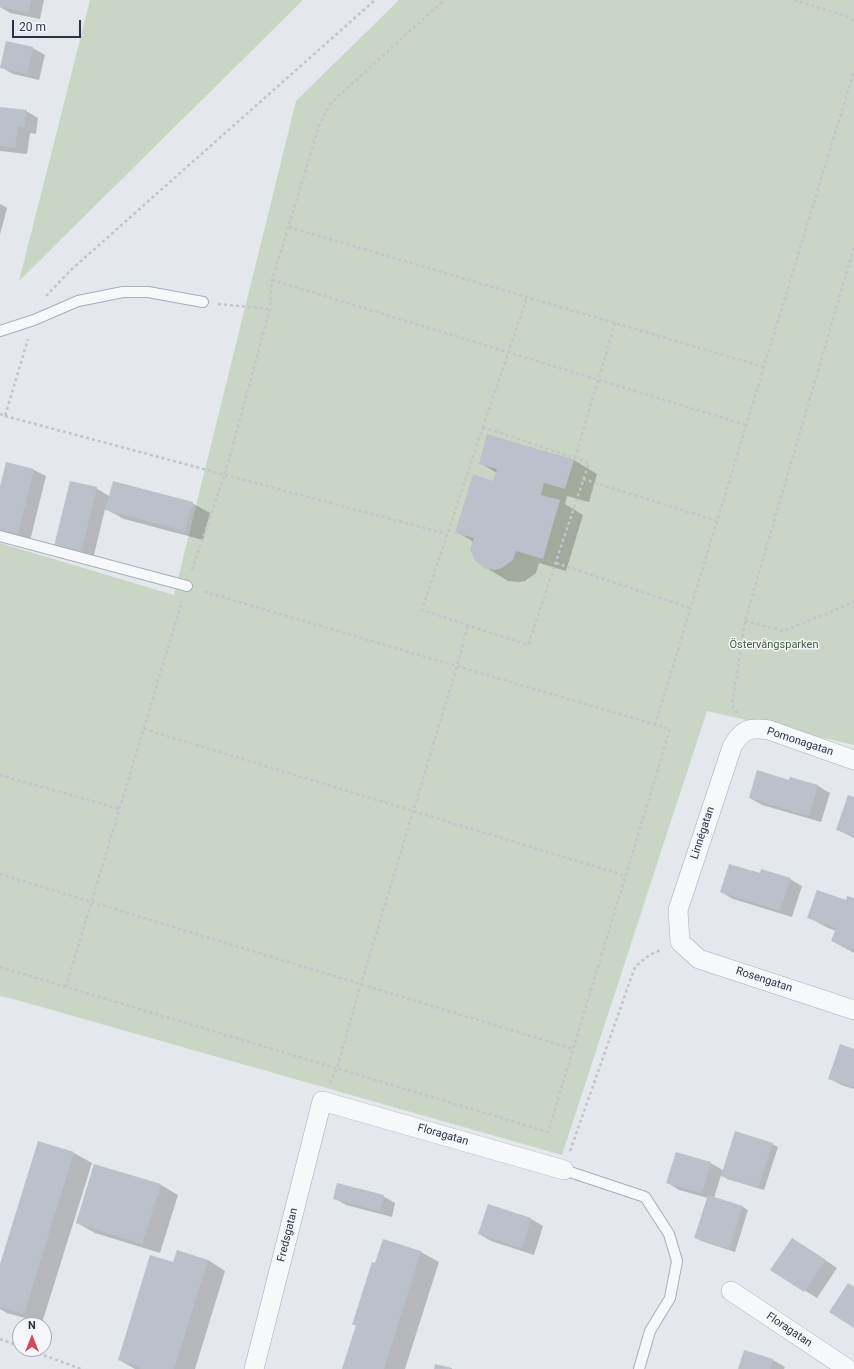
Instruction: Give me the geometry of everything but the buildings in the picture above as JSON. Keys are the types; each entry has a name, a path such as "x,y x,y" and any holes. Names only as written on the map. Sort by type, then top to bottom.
{"street":[{"name":"Pomonagatan","path":"746,731 757,728 769,730 854,760"},
{"name":"Linnégatan","path":"680,942 678,910 732,747 738,737 746,731"},
{"name":"Rosengatan","path":"680,942 699,959 854,1010"},
{"name":"Floragatan","path":"322,1101 564,1170"},
{"name":"Fredsgatan","path":"254,1369 322,1101"},
{"name":"Floragatan","path":"731,1291 848,1369"}],"lane":[{"path":"0,331 34,320 78,301 123,292 148,292 203,302"},
{"path":"0,536 187,586"},
{"path":"564,1170 645,1197 669,1234 677,1261 670,1298 650,1331 639,1369"}],"path":[{"path":"5,416 40,302 72,269 375,0"},
{"path":"66,987 187,586 225,474 270,309 272,280 320,123 331,103 444,0"},
{"path":"794,0 849,17 854,22"},
{"path":"655,724 854,71"},
{"path":"289,227 764,367"},
{"path":"746,731 732,705 745,621 854,247"},
{"path":"272,280 746,426"},
{"path":"483,427 589,463 528,645 422,610 447,534 508,352 527,297"},
{"path":"203,302 270,309"},
{"path":"575,458 615,323"},
{"path":"0,414 447,534"},
{"path":"584,479 717,521"},
{"path":"556,563 690,608"},
{"path":"0,967 548,1132 670,729 187,586"},
{"path":"745,621 783,631 854,602"},
{"path":"322,1101 337,1068 360,984 468,626"},
{"path":"144,729 626,876"},
{"path":"0,775 120,809"},
{"path":"0,874 573,1049"},
{"path":"564,1170 635,967 649,955 680,942"},
{"path":"0,1340 12,1344"},
{"path":"49,1357 81,1369"}],"green space":[{"path":"90,0 303,0 19,281"},
{"name":"Östervångsparken","path":"399,0 854,0 854,745 707,711 562,1155 0,996 0,543 174,595 296,101"}]}
